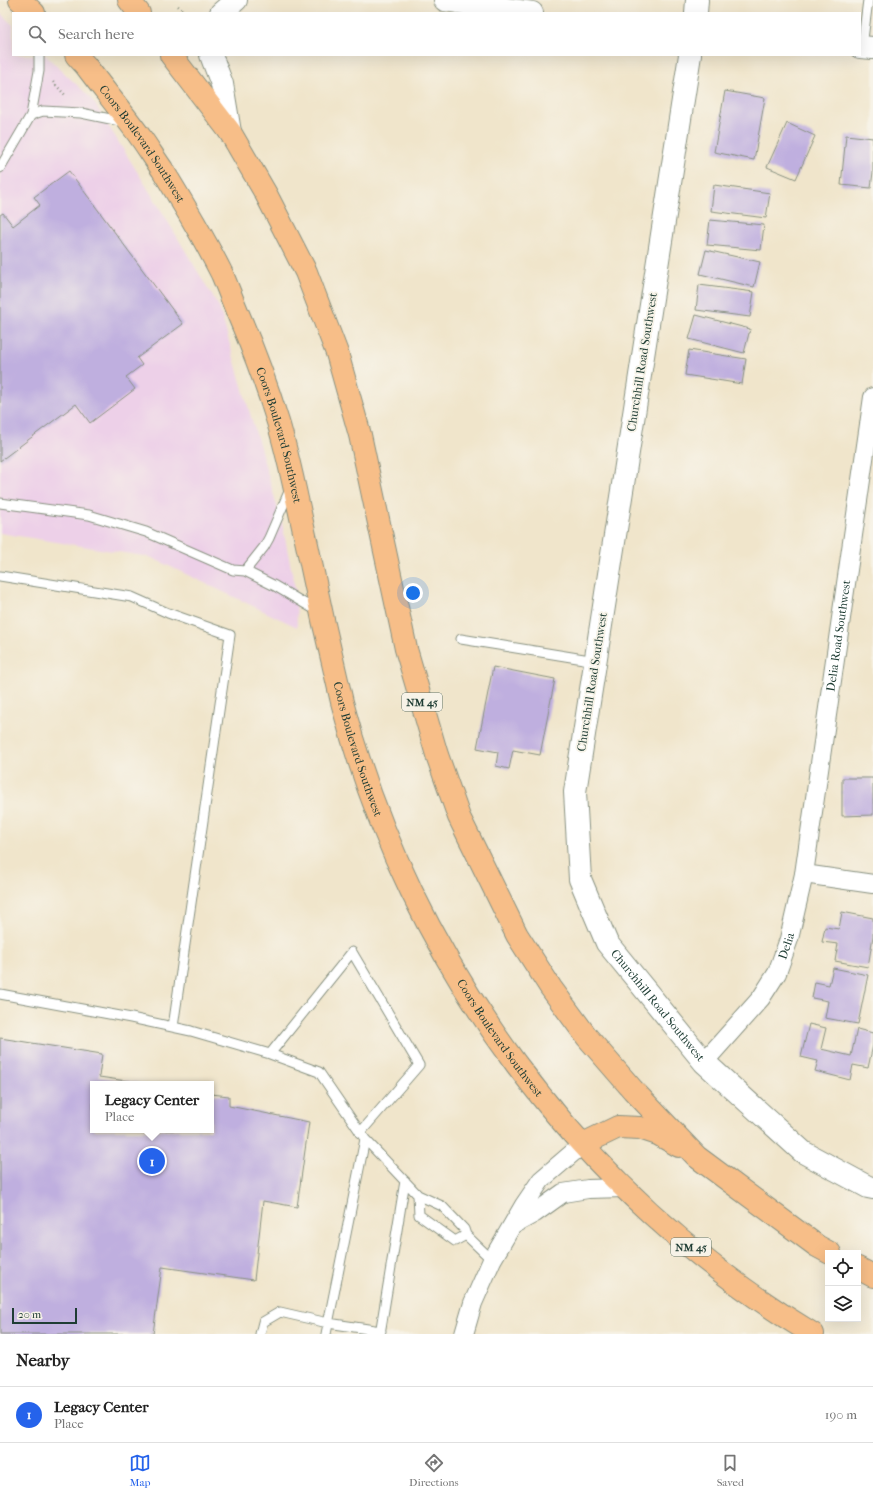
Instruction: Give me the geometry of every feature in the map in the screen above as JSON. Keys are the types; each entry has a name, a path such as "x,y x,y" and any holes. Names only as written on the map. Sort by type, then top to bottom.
{"main road":[{"path":"20,0 33,12"},
{"path":"129,0 138,12"},
{"name":"Coors Boulevard Southwest","path":"77,56 142,138 183,202 222,275 253,349 276,415 293,482 321,614 343,706 366,781 397,861 424,918 459,979 498,1040 558,1117 624,1188 679,1238 734,1281 813,1334"},
{"name":"NM 45","path":"172,56 230,132 266,194 306,272 337,353 360,434 406,649 437,755 460,817 517,935 551,988 587,1037 633,1090 697,1157 817,1246 825,1250"},
{"path":"583,1144 618,1127 640,1128 658,1134 697,1157"},
{"path":"861,1270 873,1276"}],"street":[{"path":"222,12 236,0"},
{"path":"445,0 525,12"},
{"path":"696,12 697,0"},
{"path":"211,56 222,84 230,132"},
{"name":"Churchhill Road Southwest","path":"690,56 575,792 580,879 607,943 704,1062 803,1152 873,1188"},
{"name":"Delia Road Southwest","path":"804,874 873,397"},
{"path":"804,874 873,884"},
{"name":"Delia","path":"704,1062 761,998 777,973 789,939 804,874"},
{"path":"464,1334 473,1304 492,1260 524,1205 541,1180 583,1144"},
{"path":"513,1225 535,1213 562,1193 588,1189 624,1188"}],"lane":[{"path":"865,47 868,0"},
{"path":"0,168 30,115 39,71 39,56"},
{"path":"30,115 43,111 81,113 129,123"},
{"path":"245,572 269,538 293,482"},
{"path":"0,503 89,514 146,532 233,570 245,572 275,586 321,614"},
{"path":"0,576 132,597 168,613 230,635 173,1027"},
{"path":"461,639 596,661"},
{"path":"270,1054 352,952 419,1065 363,1136 326,1334"},
{"path":"0,994 131,1018 191,1031 270,1054 320,1072 363,1136 418,1194 442,1206 464,1229 466,1236 492,1260"},
{"path":"260,1334 262,1322 280,1312 328,1323 381,1332 405,1181"},
{"path":"418,1194 418,1215 455,1241 466,1236"}],"path":[{"path":"178,6 185,12"}],"shaded area":[{"path":"0,13 12,24 12,56 46,56 91,98 158,205 219,307 282,523 296,593 297,627 150,557 0,533"}],"building":[{"path":"725,91 765,98 754,160 714,152"},
{"path":"787,123 815,136 796,179 767,167"},
{"path":"846,135 873,138 873,172 871,188 841,185"},
{"path":"69,171 183,324 137,358 142,365 126,377 135,389 90,423 76,404 0,461 0,215 3,213 13,226 40,205 34,197"},
{"path":"714,185 770,193 766,218 711,211"},
{"path":"710,220 764,225 761,250 707,245"},
{"path":"706,250 760,262 754,287 700,274"},
{"path":"699,285 754,292 750,317 696,310"},
{"path":"696,315 750,329 744,353 689,339"},
{"path":"689,350 746,359 742,384 685,375"},
{"path":"493,667 555,679 540,755 513,750 509,769 496,766 498,752 477,748"},
{"path":"842,778 873,778 873,815 842,816"},
{"path":"842,912 873,918 873,936 868,967 835,961 838,944 822,942 825,927 839,929"},
{"path":"833,968 868,975 858,1024 825,1018 828,1001 812,998 815,982 829,985"},
{"path":"809,1024 826,1028 821,1049 851,1056 857,1029 873,1033 873,1045 868,1068 853,1065 850,1080 815,1071 818,1061 801,1057"},
{"path":"0,1038 102,1054 99,1077 127,1081 90,1081 90,1133 214,1133 214,1094 229,1096 229,1106 309,1122 297,1207 263,1201 254,1280 162,1267 153,1334 0,1334"}],"place":[{"name":"Legacy Center","path":"152,1161"}]}
